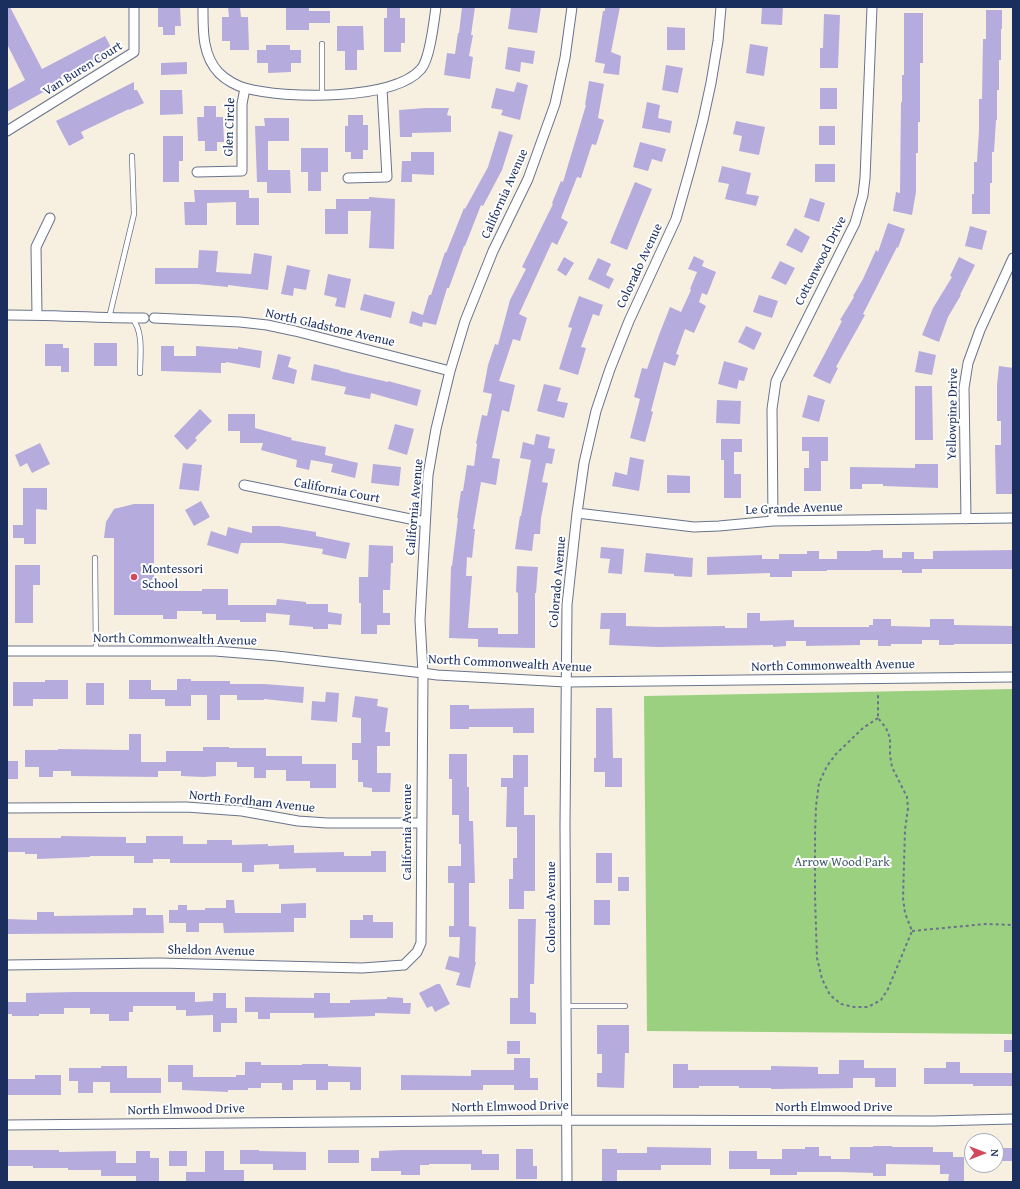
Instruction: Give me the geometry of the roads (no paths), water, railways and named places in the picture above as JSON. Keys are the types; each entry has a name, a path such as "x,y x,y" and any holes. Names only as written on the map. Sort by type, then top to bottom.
{"street":[{"name":"Van Buren Court","path":"7,131 134,52 134,7"},
{"path":"202,7 203,40 209,57 219,73 230,81 244,88 281,94 342,95 382,89 415,75 423,67 433,32 436,7"},
{"name":"California Avenue","path":"411,958 418,952 421,943 423,673 420,620 428,475 436,429 450,371 465,321 494,251 528,179 555,104 565,58 572,7"},
{"name":"Colorado Avenue","path":"567,1182 567,605 577,513 584,463 596,411 629,321 676,219 703,120 718,41 721,7"},
{"name":"Cottonwood Drive","path":"773,521 772,409 776,381 855,223 863,195 872,7"},
{"name":"Glen Circle","path":"198,172 242,171 242,104 244,88"},
{"path":"348,178 387,177 382,89"},
{"path":"37,315 36,246 50,218"},
{"name":"Yellowpine Drive","path":"966,519 964,388 968,363 980,330 1013,258"},
{"path":"7,315 144,318"},
{"name":"North Gladstone Avenue","path":"154,318 240,322 295,330 450,371"},
{"name":"California Court","path":"244,485 425,522"},
{"name":"Le Grande Avenue","path":"577,513 694,527 773,521 1013,518"},
{"name":"North Commonwealth Avenue","path":"7,651 215,651 277,656 437,675 566,682 1013,677"},
{"name":"North Fordham Avenue","path":"7,808 186,807 242,812 298,821 327,823 422,822"},
{"name":"Sheldon Avenue","path":"7,965 160,963 362,968 404,965 411,958"},
{"name":"North Elmwood Drive","path":"7,1125 568,1120 933,1121 1013,1119"}],"lane":[{"path":"322,44 322,94"},
{"path":"109,318 134,214 132,156"},
{"path":"132,318 140,331 140,373"},
{"path":"95,558 96,651"},
{"path":"566,1006 625,1006"}],"place":[{"name":"Montessori School","path":"134,577"}],"park label":[{"name":"Arrow Wood Park","path":"842,863"}]}
